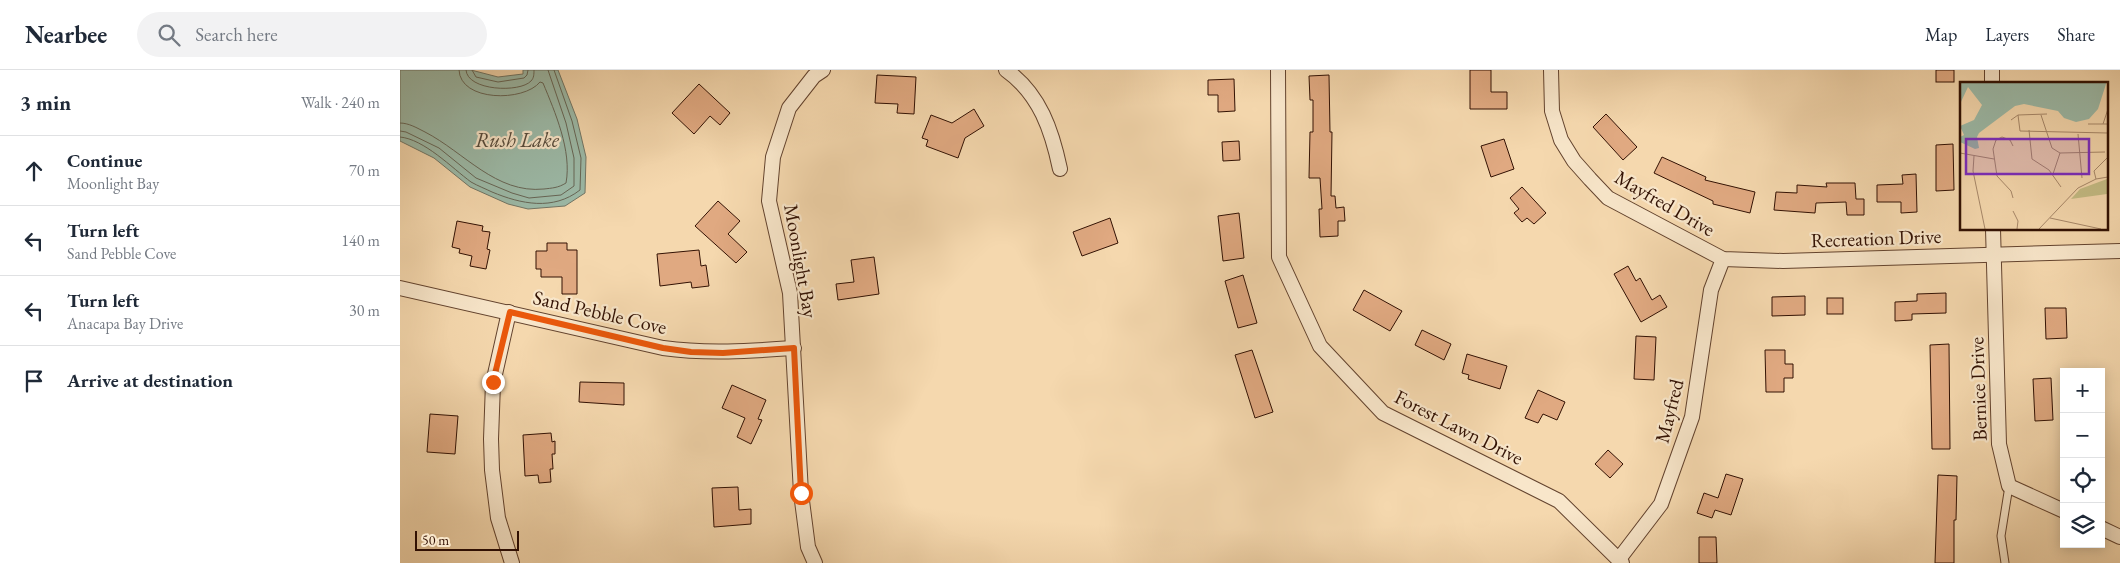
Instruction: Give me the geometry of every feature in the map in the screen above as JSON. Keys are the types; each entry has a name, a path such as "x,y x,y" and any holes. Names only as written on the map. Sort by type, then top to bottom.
{"street":[{"name":"Moonlight Bay","path":"815,563 808,547 801,493 790,293 769,201 773,158 789,108 814,76 822,70"},
{"path":"1006,70 1020,80 1036,101 1054,140 1060,169"},
{"name":"Forest Lawn Drive","path":"1278,70 1279,257 1320,346 1383,413 1560,501 1620,561"},
{"name":"Mayfred Drive","path":"1551,70 1552,110 1561,140 1574,161 1590,179 1608,198 1723,259"},
{"name":"Bernice Drive","path":"1994,230 1999,444 2009,486"},
{"name":"Recreation Drive","path":"1723,259 1783,261 2120,251"},
{"name":"Mayfred","path":"1620,561 1661,504 1692,417 1711,290 1723,259"},
{"name":"Sand Pebble Cove","path":"400,288 663,348 691,352 723,353 794,348"},
{"path":"510,312 493,382 491,439 492,470 498,518 512,563"},
{"path":"2009,486 2060,509"},
{"path":"2105,530 2120,537"}],"lane":[{"path":"2005,563 2001,536 2009,486"}],"water":[{"name":"Rush Lake","path":"400,70 471,70 498,77 523,74 523,70 558,70 577,119 586,157 585,193 565,206 528,209 508,204 470,187 434,158 400,141"}],"building":[{"path":"1470,70 1491,70 1491,92 1507,92 1507,109 1470,109"},
{"path":"1936,70 1954,70 1954,82 1936,82"},
{"path":"877,75 916,77 914,114 897,113 898,104 875,103"},
{"path":"1329,75 1330,132 1332,132 1331,196 1335,196 1336,208 1344,207 1345,221 1338,221 1338,236 1320,237 1319,209 1322,209 1320,178 1309,178 1310,132 1313,132 1313,100 1310,100 1309,76"},
{"path":"1234,79 1235,111 1218,112 1218,95 1208,95 1208,80"},
{"path":"699,84 730,113 720,125 710,116 694,134 672,113"},
{"path":"974,109 984,126 965,138 958,158 926,146 928,140 922,138 931,115 952,123"},
{"path":"1606,114 1637,147 1623,160 1593,127"},
{"path":"1504,139 1514,169 1491,177 1481,146"},
{"path":"1239,141 1240,160 1223,161 1222,142"},
{"path":"1953,144 1954,190 1936,191 1936,145"},
{"path":"1662,157 1706,177 1705,180 1755,192 1750,213 1713,204 1713,201 1654,173"},
{"path":"1916,174 1917,212 1901,213 1901,202 1877,202 1877,185 1903,184 1902,175"},
{"path":"1826,183 1855,183 1856,199 1864,199 1864,215 1847,215 1846,202 1816,203 1815,213 1774,210 1776,192 1797,193 1797,185 1827,187"},
{"path":"1522,187 1546,213 1534,224 1527,218 1522,222 1514,213 1519,209 1510,198"},
{"path":"718,201 740,221 728,234 747,252 736,263 695,226"},
{"path":"1239,213 1244,258 1223,261 1218,216"},
{"path":"1110,218 1118,243 1082,256 1073,232"},
{"path":"457,221 483,226 482,231 490,232 487,249 490,250 486,269 470,266 472,256 459,253 460,249 452,247"},
{"path":"547,243 567,243 567,250 577,250 577,294 562,294 562,277 541,277 541,269 536,269 536,251 547,251"},
{"path":"699,250 701,266 706,265 709,286 692,288 691,282 660,286 657,254"},
{"path":"874,257 879,294 838,300 836,284 854,282 851,260"},
{"path":"1628,266 1636,281 1640,278 1652,300 1660,295 1667,307 1641,322 1614,274"},
{"path":"1243,275 1257,323 1238,328 1225,281"},
{"path":"1364,290 1402,311 1390,331 1353,310"},
{"path":"1946,293 1946,313 1912,314 1912,320 1895,321 1895,302 1917,301 1917,294"},
{"path":"1805,296 1805,315 1772,316 1772,297"},
{"path":"1827,298 1843,298 1843,314 1827,314"},
{"path":"2045,308 2066,308 2067,338 2046,339"},
{"path":"1422,330 1451,344 1444,360 1415,345"},
{"path":"1636,336 1656,337 1654,380 1634,379"},
{"path":"1949,344 1950,449 1932,449 1930,345"},
{"path":"1252,350 1273,412 1255,418 1235,355"},
{"path":"1765,350 1785,350 1785,364 1793,364 1793,378 1784,378 1784,392 1766,392"},
{"path":"1467,354 1507,366 1500,389 1468,379 1469,375 1462,373"},
{"path":"2051,378 2053,420 2035,421 2033,379"},
{"path":"580,382 624,383 624,405 579,402"},
{"path":"732,385 766,400 758,419 762,420 751,444 737,437 745,418 722,408"},
{"path":"1538,390 1565,402 1557,420 1543,414 1538,423 1525,418"},
{"path":"430,414 458,416 455,454 427,452"},
{"path":"551,433 552,442 555,441 555,454 552,454 553,469 550,469 551,482 539,483 538,475 525,476 523,435"},
{"path":"1608,450 1623,464 1610,478 1595,464"},
{"path":"1726,474 1743,479 1731,515 1715,510 1712,518 1697,513 1704,493 1718,498"},
{"path":"1938,475 1957,476 1954,563 1935,563"},
{"path":"738,487 739,510 751,509 751,524 714,527 712,488"},
{"path":"1699,537 1716,537 1717,563 1699,563"}],"route":[{"path":"493,382 510,312 663,348 691,352 723,353 794,348 801,493"}]}
